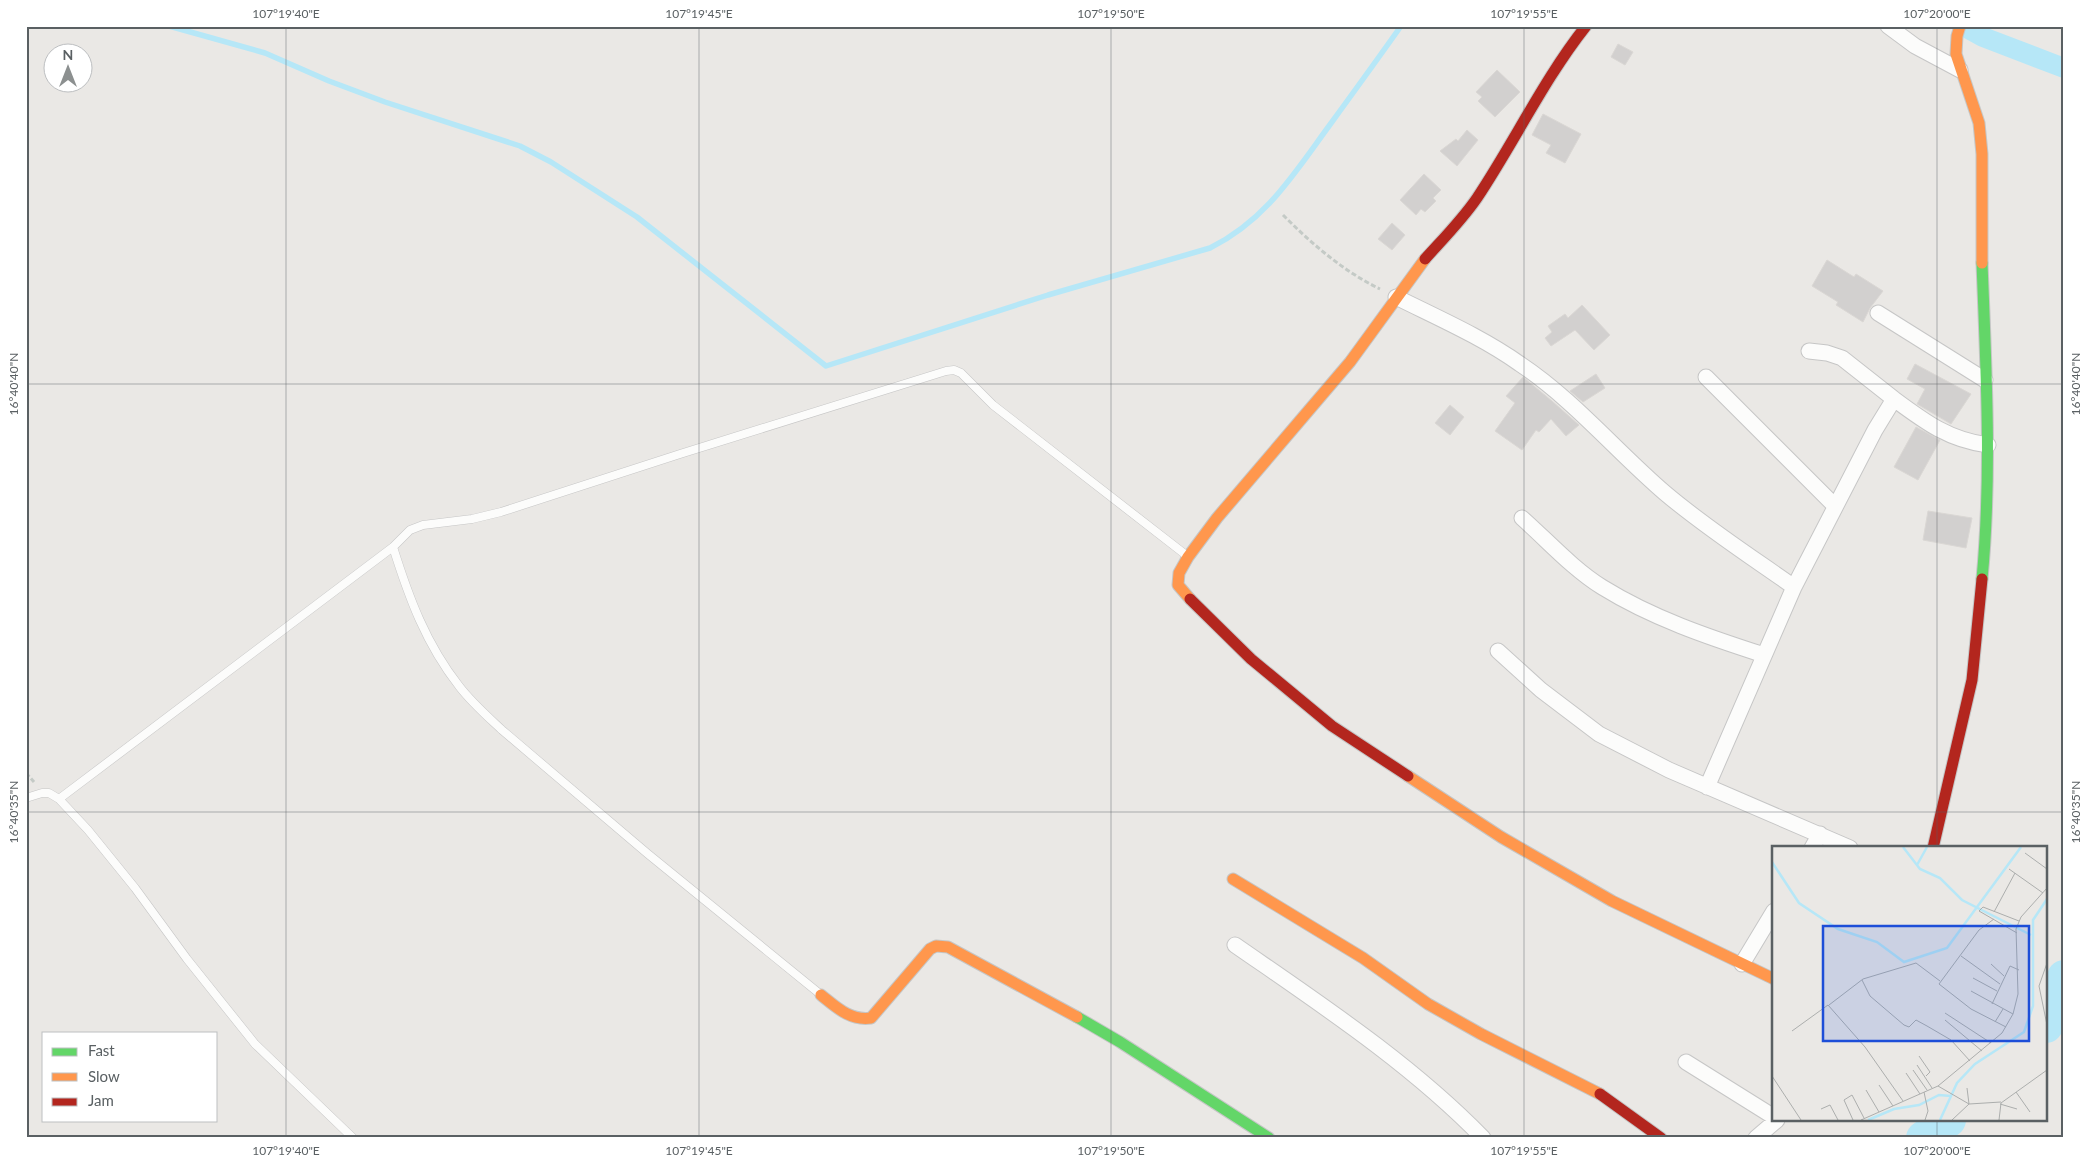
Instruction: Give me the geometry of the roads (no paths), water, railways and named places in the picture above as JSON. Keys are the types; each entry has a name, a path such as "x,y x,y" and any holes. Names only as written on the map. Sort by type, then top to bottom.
{"street":[{"path":"1586,26 1566,51 1477,198 1453,229 1421,263 1350,362 1236,496 1188,557 1179,573 1178,585 1251,659 1332,726 1493,832 1612,901 1772,978"},
{"path":"1888,26 1915,46 1960,70"},
{"path":"1933,846 1972,680 1986,534 1988,445 1981,227 1981,139 1975,110 1956,54 1956,40 1960,26"},
{"path":"1396,297 1479,339 1519,363 1566,399 1673,499 1794,587"},
{"path":"1878,312 1985,380"},
{"path":"1809,351 1827,353 1842,358 1926,423 1968,442 1988,445"},
{"path":"1706,377 1835,506"},
{"path":"1707,787 1794,587 1875,430 1894,399"},
{"path":"1522,518 1584,573 1626,601 1703,634 1764,655"},
{"path":"1498,651 1541,690 1599,734 1707,787 1846,846"},
{"path":"1813,846 1820,834"},
{"path":"1233,879 1363,958 1428,1004 1481,1034 1605,1096 1661,1138"},
{"path":"1742,964 1772,913"},
{"path":"1235,945 1327,1010 1396,1062 1461,1116 1483,1138"},
{"path":"821,995 851,1017 865,1020 871,1018 930,949 936,946 948,947 1112,1038 1269,1138"},
{"path":"1686,1062 1772,1116"},
{"path":"1756,1138 1775,1122"}],"lane":[{"path":"59,799 392,547 410,530 422,524 472,519 501,512 680,454 954,370 961,373 993,405 1188,557"},
{"path":"392,547 410,598 431,646 459,687 481,710 648,854 821,995"},
{"path":"26,798 49,793 59,799 88,830 129,881 187,959 255,1044 353,1138"}],"waterway":[{"path":"169,26 265,53 329,81 385,102 520,146 551,162 637,217 826,366 1048,295 1210,248 1230,237 1263,210 1290,179 1401,26"},
{"path":"1963,26 1983,37 2064,68"},
{"path":"2048,1021 2064,977"},
{"path":"1923,1138 1946,1122"}]}
